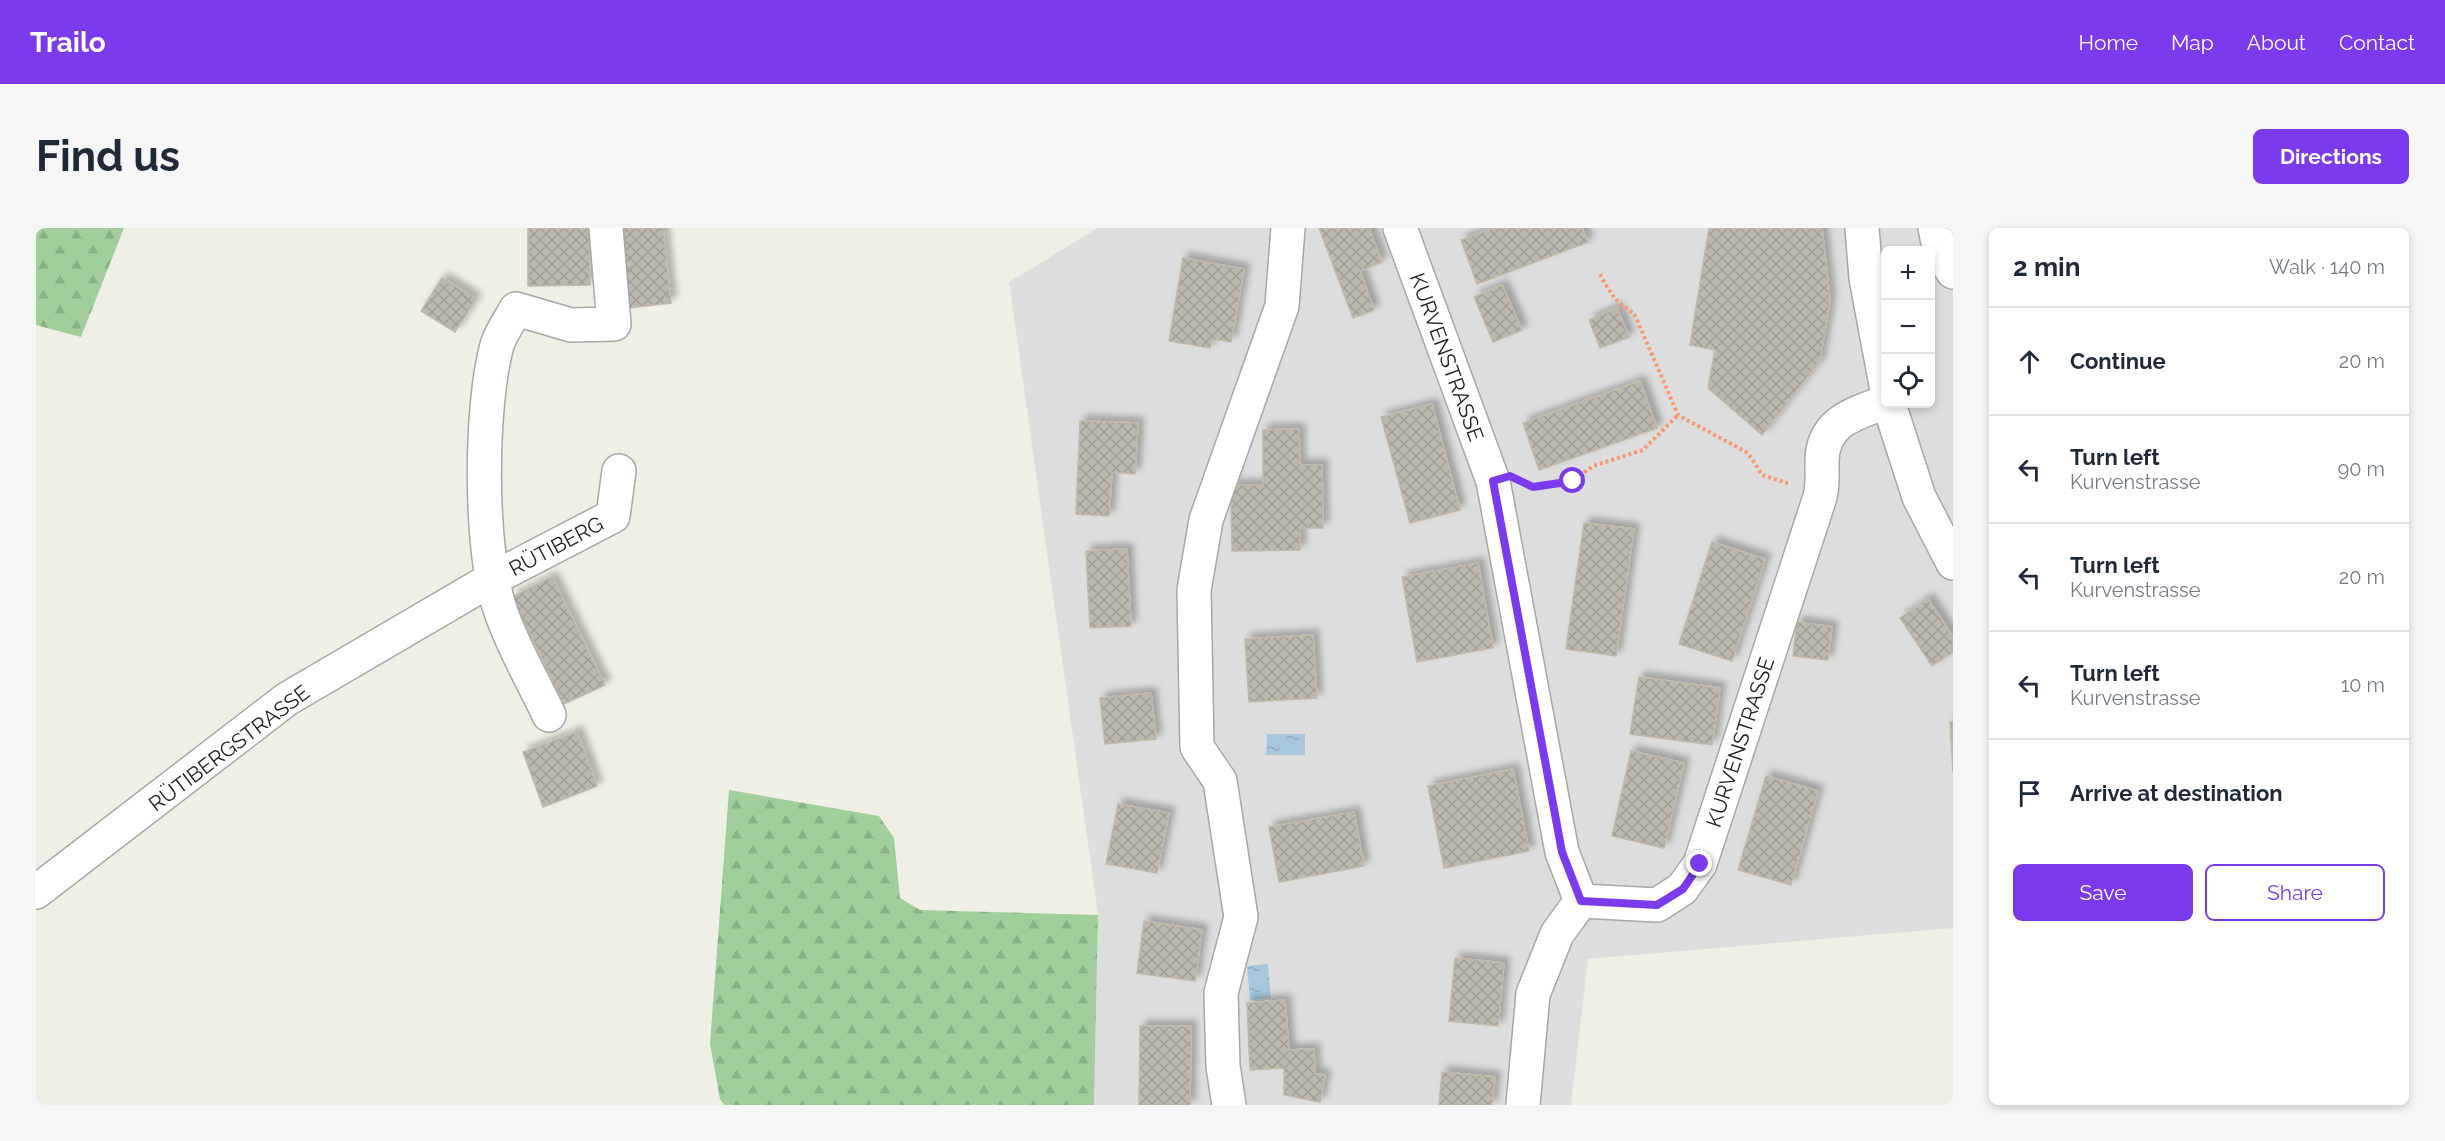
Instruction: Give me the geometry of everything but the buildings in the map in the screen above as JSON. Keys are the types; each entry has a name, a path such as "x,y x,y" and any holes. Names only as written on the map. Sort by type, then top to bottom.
{"street":[{"path":"549,715 501,612 492,579 484,490 489,396 498,344 516,309 571,325 614,324 606,228"},
{"path":"1229,1105 1223,1066 1221,993 1241,917 1220,781 1197,747 1194,590 1206,520 1282,306 1288,228"},
{"name":"KURVENSTRASSE","path":"1400,228 1493,481 1562,852 1581,901 1657,905 1683,889 1700,864 1820,496 1824,480 1821,463 1828,434 1847,415 1881,405"},
{"path":"1862,228 1866,278 1881,359"},
{"path":"1935,228 1940,252 1953,272"},
{"path":"1889,408 1919,497 1953,563"},
{"name":"RÜTIBERG","path":"492,579 613,516 619,471"},
{"name":"RÜTIBERGSTRASSE","path":"36,892 287,699 492,579"},
{"path":"1523,1105 1533,994 1557,934 1581,901"}],"path":[{"path":"1600,274 1610,294 1624,308 1634,313 1678,414 1748,453 1762,475 1793,485"},
{"path":"1493,481 1510,476 1533,487 1573,481 1593,466 1643,450 1678,414"}],"shaded area":[{"path":"1098,228 1953,228 1953,928 1588,959 1571,1105 1094,1105 1098,915 1009,282"}],"green space":[{"path":"36,228 124,228 81,337 36,325"},
{"path":"729,790 879,816 894,838 900,898 920,910 1098,915 1094,1105 724,1105 720,1099 710,1044"}],"water":[{"path":"1267,734 1305,734 1305,755 1266,755"},
{"path":"1268,964 1271,998 1250,1000 1247,966"}],"route":[{"path":"1573,481 1533,487 1510,476 1493,481 1562,852 1581,901 1657,905 1683,889 1700,864"}]}
